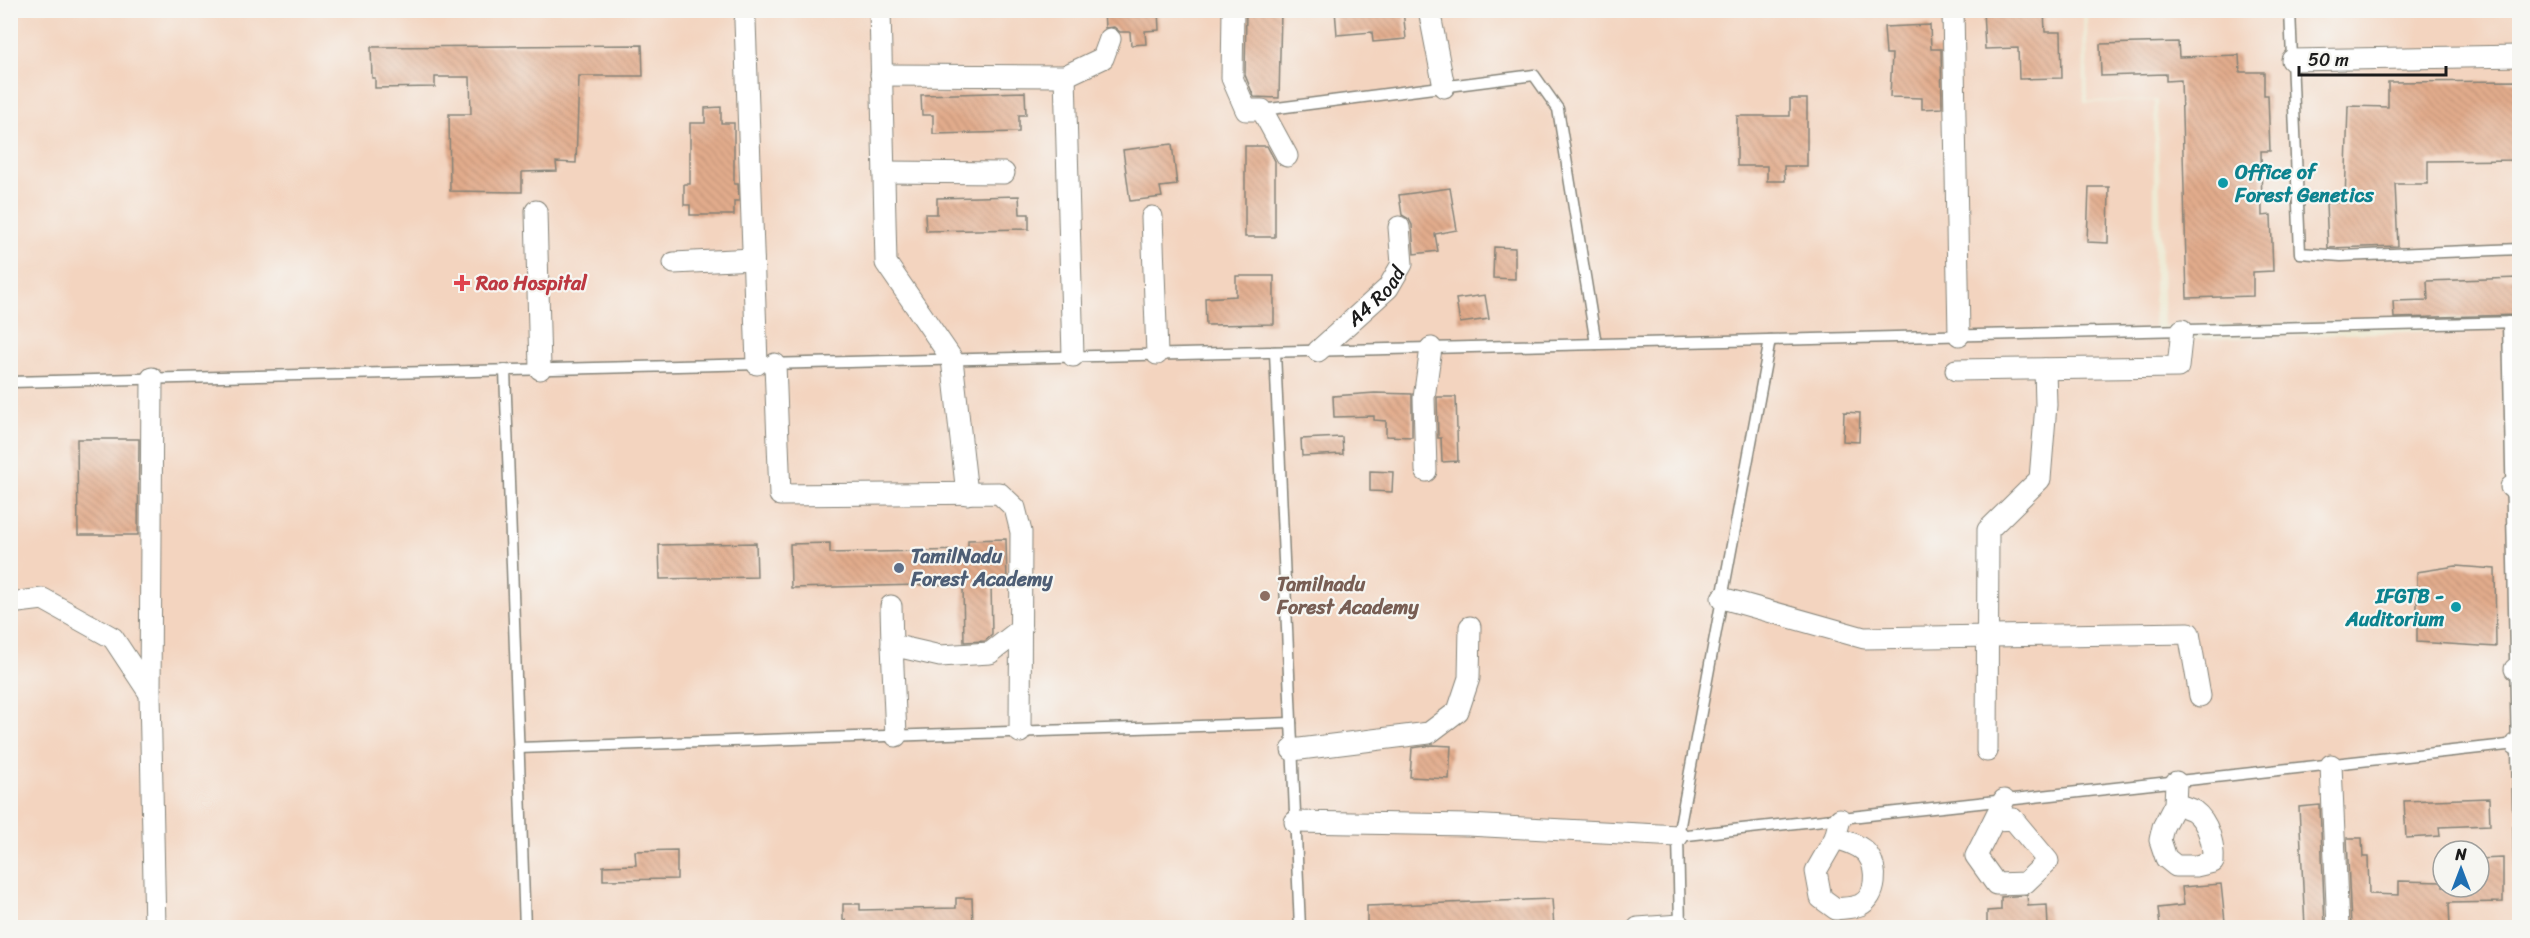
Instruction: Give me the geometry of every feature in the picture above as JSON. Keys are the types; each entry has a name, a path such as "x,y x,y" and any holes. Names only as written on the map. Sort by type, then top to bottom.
{"street":[{"path":"880,10 886,263 952,359 967,494"},
{"path":"1233,10 1232,78 1246,110 1262,110 1287,156"},
{"path":"1429,10 1444,87"},
{"path":"1953,10 1959,335"},
{"path":"744,21 753,259 780,495 999,493 1015,508 1021,532 1020,732"},
{"path":"881,75 1065,76 1103,58 1110,39"},
{"path":"2292,60 2520,56"},
{"path":"1065,76 1072,356"},
{"path":"884,172 1004,173"},
{"path":"536,211 540,369"},
{"path":"1152,217 1157,354"},
{"name":"A4 Road","path":"1318,351 1388,288 1402,264 1399,227"},
{"path":"674,263 753,259"},
{"path":"1956,370 2178,367 2182,330"},
{"path":"1426,471 1424,398 1431,348"},
{"path":"1987,751 1989,530 2040,479 2046,405 2045,369"},
{"path":"152,378 150,694 155,927"},
{"path":"1722,598 1864,638 2189,633 2200,696"},
{"path":"10,603 43,599 113,638 150,694"},
{"path":"891,606 896,736"},
{"path":"1292,750 1429,734 1458,711 1469,678 1470,627"},
{"path":"892,645 939,656 990,653 1021,629"},
{"path":"2331,765 2338,927"},
{"path":"2175,804 2176,782"},
{"path":"1995,820 2004,800"},
{"path":"1295,822 1468,825 1678,836"},
{"path":"1638,927 1680,926"}],"lane":[{"path":"2290,10 2300,253 2340,256 2520,249"},
{"path":"1262,110 1534,75 1558,109 1596,344"},
{"path":"2508,322 2515,487 2520,893"},
{"path":"10,382 2520,322"},
{"path":"1680,926 1678,836 1770,340"},
{"path":"1275,352 1300,927"},
{"path":"505,370 525,927"},
{"path":"518,748 1291,723"},
{"path":"1678,836 1838,828 2004,800 2518,744"}],"shaded area":[{"name":"Tamilnadu Forest Academy","path":"10,11 2083,11 2084,103 2154,101 2154,341 2519,328 2519,927 11,927"},
{"path":"2087,11 2519,11 2519,317 2164,326 2157,100 2088,101"}],"building":[{"path":"1104,10 1158,10 1159,30 1145,31 1146,44 1131,45 1130,32 1120,32 1114,27 1105,28"},
{"path":"1246,10 1281,10 1279,98 1254,97 1245,75"},
{"path":"1335,10 1403,10 1406,39 1373,42 1372,32 1337,35"},
{"path":"1983,10 2044,10 2045,32 2061,32 2062,78 2019,79 2018,48 1985,49"},
{"path":"1930,25 1931,49 1941,49 1942,108 1922,109 1922,98 1890,97 1892,54 1886,54 1884,27"},
{"name":"Office of Forest Genetics","path":"2178,42 2179,57 2239,55 2240,72 2264,72 2264,95 2268,95 2270,151 2261,151 2262,216 2271,215 2273,271 2253,272 2253,296 2187,298 2181,80 2166,81 2166,74 2101,76 2100,44"},
{"path":"642,45 643,76 579,76 576,163 556,162 557,171 522,172 522,192 450,191 449,114 471,114 470,77 435,77 435,87 375,88 375,78 372,78 371,47"},
{"path":"2520,81 2520,160 2428,161 2428,184 2395,184 2398,246 2328,248 2326,203 2345,202 2348,106 2388,107 2388,82"},
{"path":"1025,92 1026,115 1019,115 1019,132 933,134 933,115 922,115 921,95"},
{"path":"1790,99 1807,99 1807,166 1784,166 1785,181 1767,181 1767,166 1737,166 1737,116 1790,116"},
{"path":"721,107 721,123 734,123 734,184 738,184 739,201 734,201 734,215 690,215 690,205 684,205 684,184 690,184 690,123 705,123 705,108"},
{"path":"1172,144 1177,185 1160,187 1162,197 1130,201 1123,150"},
{"path":"1245,146 1267,146 1275,161 1275,237 1245,237"},
{"path":"2089,187 2109,187 2108,243 2087,242"},
{"path":"1450,188 1457,230 1435,234 1438,251 1414,254 1412,225 1409,219 1402,215 1399,195"},
{"path":"1019,196 1020,214 1029,214 1029,229 926,231 925,214 937,214 937,198"},
{"path":"1494,247 1515,248 1515,279 1493,278"},
{"path":"1236,276 1274,276 1274,324 1206,325 1205,298 1236,296"},
{"path":"2519,278 2520,315 2394,318 2393,301 2428,300 2427,281"},
{"path":"1485,295 1489,319 1460,323 1456,299"},
{"path":"1375,393 1412,394 1412,437 1386,436 1386,421 1374,420 1374,416 1334,417 1333,396"},
{"path":"1437,397 1456,397 1458,461 1442,462 1441,438 1438,438"},
{"path":"1844,412 1860,413 1859,442 1843,441"},
{"path":"1342,437 1343,454 1302,456 1301,439"},
{"path":"77,439 139,439 138,535 78,535"},
{"path":"1370,471 1393,472 1392,492 1370,491"},
{"name":"TamilNadu Forest Academy","path":"1006,539 1007,583 991,584 992,635 985,641 964,642 963,584 791,588 790,544 830,543 830,553 968,550 968,540"},
{"path":"756,543 757,577 660,579 659,545"},
{"name":"IFGTB - Auditorium","path":"2456,566 2495,569 2496,647 2417,642 2417,572"},
{"path":"1433,745 1451,746 1449,779 1410,777 1412,748"},
{"path":"2489,798 2490,825 2439,827 2440,836 2406,838 2404,801"},
{"path":"2320,805 2325,927 2305,927 2299,807"},
{"path":"2347,838 2362,838 2363,857 2368,857 2369,894 2399,895 2399,881 2431,882 2431,899 2491,899 2491,858 2503,858 2503,902 2449,903 2450,927 2351,927"},
{"path":"677,850 677,879 603,880 603,866 636,865 635,851"},
{"path":"2221,884 2225,922 2207,924 2208,927 2160,927 2158,908 2184,905 2182,887"},
{"path":"2027,895 2028,906 2047,905 2048,927 1987,927 1987,911 2001,910 2001,897"},
{"path":"956,898 972,898 973,927 846,927 846,920 843,920 843,904 860,904 860,910 956,908"},
{"path":"1552,899 1554,927 1367,927 1367,906"}],"place":[{"name":"Office of Forest Genetics","path":"2223,183"},
{"name":"Rao Hospital","path":"462,283"},
{"name":"TamilNadu Forest Academy","path":"899,568"},
{"name":"Tamilnadu Forest Academy","path":"1265,596"},
{"name":"IFGTB - Auditorium","path":"2456,607"}]}
